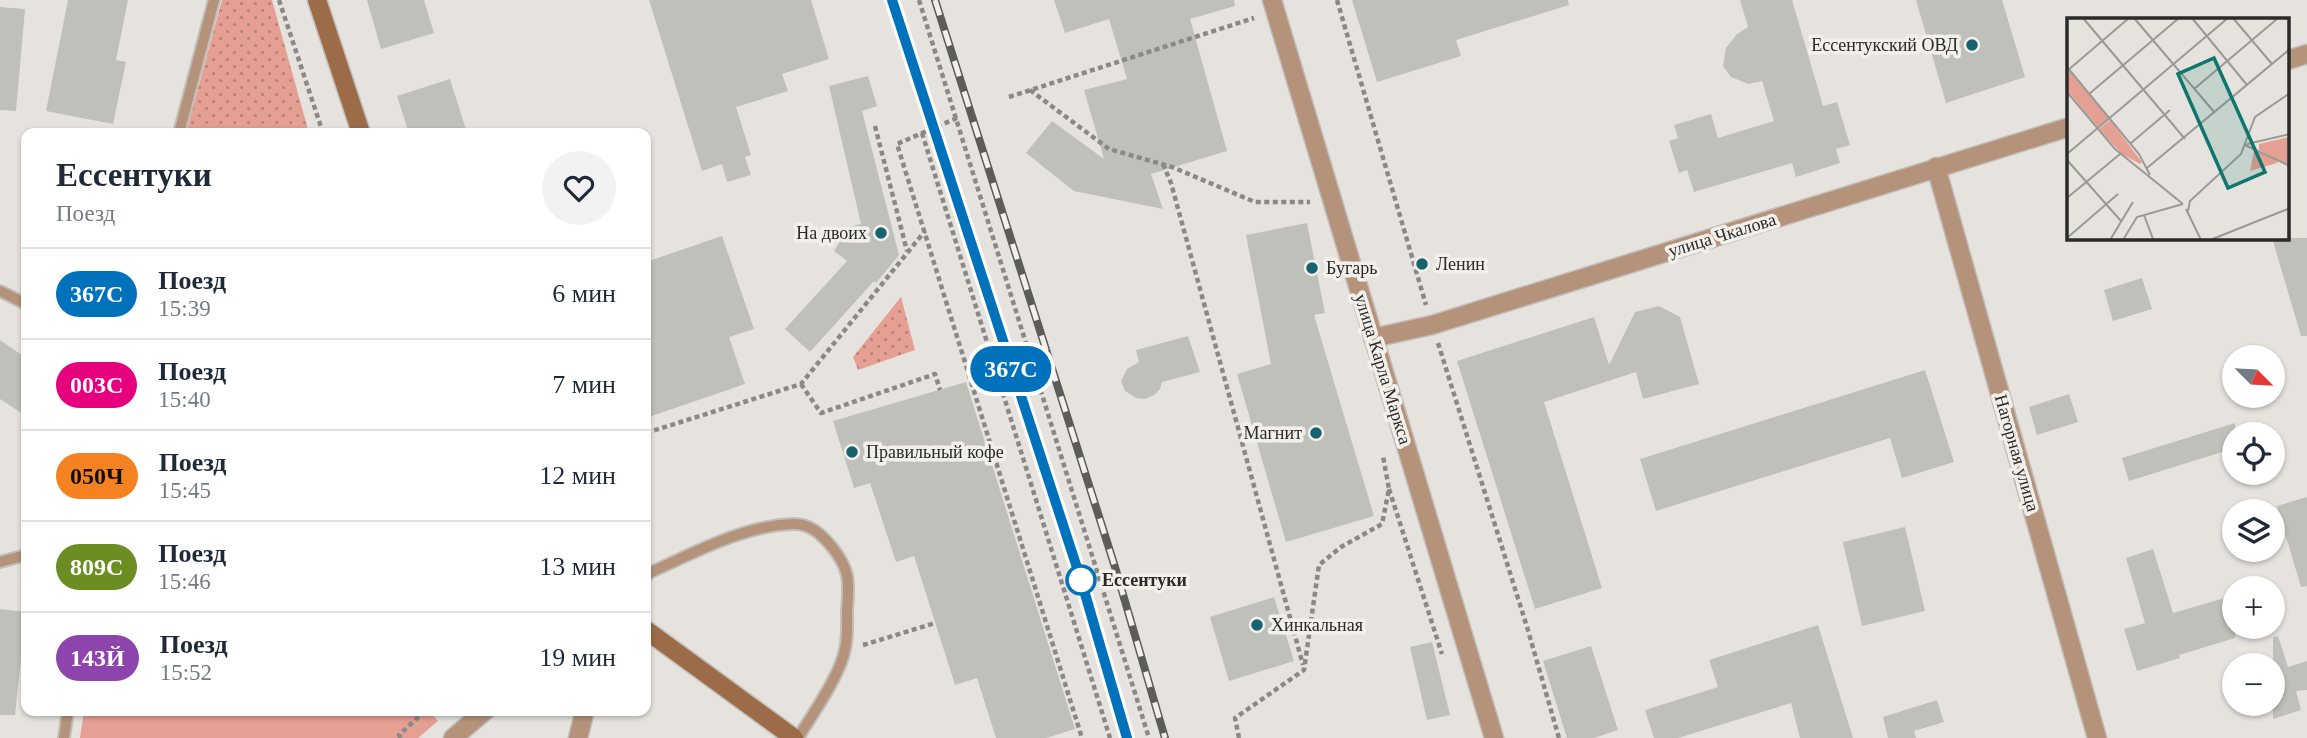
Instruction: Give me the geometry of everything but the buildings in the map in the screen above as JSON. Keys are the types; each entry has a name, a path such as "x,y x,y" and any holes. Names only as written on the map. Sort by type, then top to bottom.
{"main road":[{"path":"317,0 359,128"},
{"path":"651,634 796,738"}],"street":[{"name":"улица Карла Маркса","path":"1272,0 1494,738"},
{"path":"2290,59 2307,54"},
{"name":"улица Чкалова","path":"1373,338 1432,325 2067,128"},
{"name":"Нагорная улица","path":"1936,167 2097,738"},
{"path":"453,738 479,716"},
{"path":"578,738 584,716"}],"lane":[{"path":"180,128 214,0"},
{"path":"0,291 21,302"},
{"path":"651,572 757,528 795,523 812,527 825,538 839,557 849,578 845,650 827,690 796,738"},
{"path":"0,562 21,556"},
{"path":"64,738 67,716"}],"path":[{"path":"279,0 321,128"},
{"path":"919,0 1149,738"},
{"path":"1337,0 1432,325 1559,738"},
{"path":"1009,97 1256,18 1254,9"},
{"path":"1030,90 1109,149 1163,164 1255,202 1310,202 1331,198"},
{"path":"957,118 897,144 976,404 1083,738"},
{"path":"875,126 908,251"},
{"path":"922,133 1110,738"},
{"path":"1163,164 1175,197 1304,670"},
{"path":"1306,189 1310,202"},
{"path":"651,431 801,384 925,230"},
{"path":"801,384 821,413 935,374 940,390"},
{"path":"1383,452 1389,489 1444,659"},
{"path":"1239,738 1235,718 1304,670 1319,565 1341,547 1382,524 1389,489"},
{"path":"845,650 936,623"},
{"path":"399,737 420,716"}],"shaded area":[{"path":"222,0 272,0 308,128 187,128"},
{"path":"901,297 915,350 858,370 853,357"},
{"path":"83,716 434,716 438,721 418,738 80,738"}],"railway":[{"path":"892,0 1081,580 1127,738"},
{"path":"935,0 1115,567 1165,738"}],"train":[{"name":"367С","path":"892,0 1081,580 1127,738"}],"place":[{"name":"Ессентукский ОВД","path":"1972,45"},
{"name":"На двоих","path":"881,233"},
{"name":"Ленин","path":"1422,264"},
{"name":"Бугарь","path":"1312,268"},
{"name":"Магнит","path":"1316,433"},
{"name":"Правильный кофе","path":"852,452"},
{"name":"Ессентуки","path":"1081,580"},
{"name":"Хинкальная","path":"1257,625"}]}
